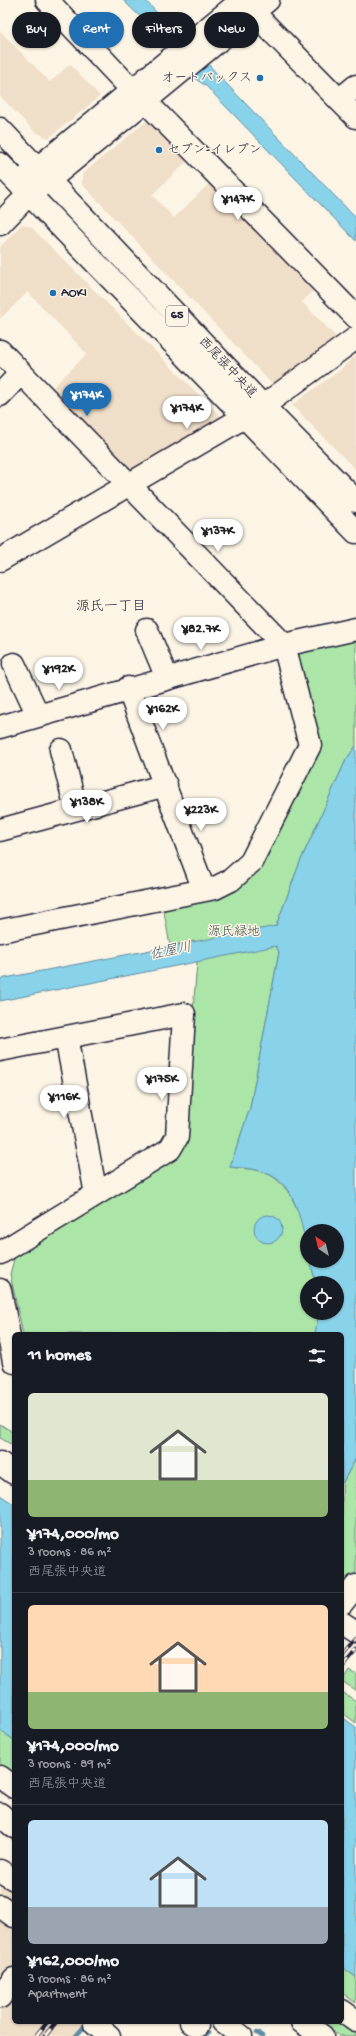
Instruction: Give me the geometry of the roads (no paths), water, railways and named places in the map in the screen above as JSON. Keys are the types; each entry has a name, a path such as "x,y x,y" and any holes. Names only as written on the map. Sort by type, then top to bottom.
{"street":[{"path":"57,3 139,95 356,317"},
{"path":"0,203 24,189 178,63 254,4 339,100 356,117"},
{"path":"339,100 356,86"},
{"name":"西尾張中央道","path":"0,129 43,174 253,411 356,532"},
{"name":"西尾張中央道","path":"0,164 253,411 356,501"},
{"path":"0,224 24,189"},
{"path":"0,560 253,411 356,338"},
{"path":"0,351 284,645 310,746 251,862 231,880 215,888 0,931"},
{"path":"0,395 21,373"},
{"path":"0,727 128,688 284,645 356,629"},
{"path":"147,630 167,678"},
{"path":"14,664 38,716"},
{"path":"128,688 166,785 204,890"},
{"path":"61,750 76,809"},
{"path":"0,830 166,785"},
{"path":"0,1050 184,1014 177,1137 170,1149 0,1253"},
{"path":"66,1037 96,1194"},
{"path":"0,1290 12,1352"},
{"path":"0,1463 12,1472"},
{"path":"344,1601 356,1586"},
{"path":"344,1624 356,1632"},
{"path":"0,1777 12,1786"},
{"path":"0,1871 12,1879"},
{"path":"0,1906 12,1915"},
{"path":"0,1997 12,1982"},
{"path":"344,2012 356,2021"},
{"path":"305,2024 322,2036"}],"water":[{"path":"123,0 145,0 156,12 135,12"},
{"path":"167,48 194,48 217,74 356,218 356,241 205,85 190,75"},
{"name":"佐屋川","path":"356,746 356,1458 344,1480 344,1332 315,1332 318,1320 344,1320 344,1276 314,1276 312,1268 344,1268 344,1224 301,1224 295,1203 283,1184 274,1177 259,1171 230,1167 250,1108 279,952 276,946 0,1001 0,979 276,926 300,862 346,760"},
{"path":"268,1215 274,1216 278,1219 281,1223 281,1235 278,1239 274,1242 268,1243 262,1242 258,1239 255,1235 254,1229 255,1223 258,1219 262,1216"},
{"path":"0,1495 12,1503 12,1739 0,1730"},
{"path":"344,1718 356,1727 356,1977 344,1968"}],"waterway":[{"path":"76,2036 86,2024"},
{"path":"257,2033 262,2036"}],"railway":[{"path":"344,1653 356,1638"},
{"path":"344,1665 356,1650"},
{"path":"36,2036 45,2024"},
{"path":"45,2036 54,2024"}],"place":[{"name":"オートバックス","path":"260,78"},
{"name":"セブン-イレブン","path":"159,150"},
{"name":"AOKI","path":"53,293"}],"district":[{"name":"源氏一丁目","path":"111,607"}],"park label":[{"name":"源氏緑地","path":"234,932"}]}
